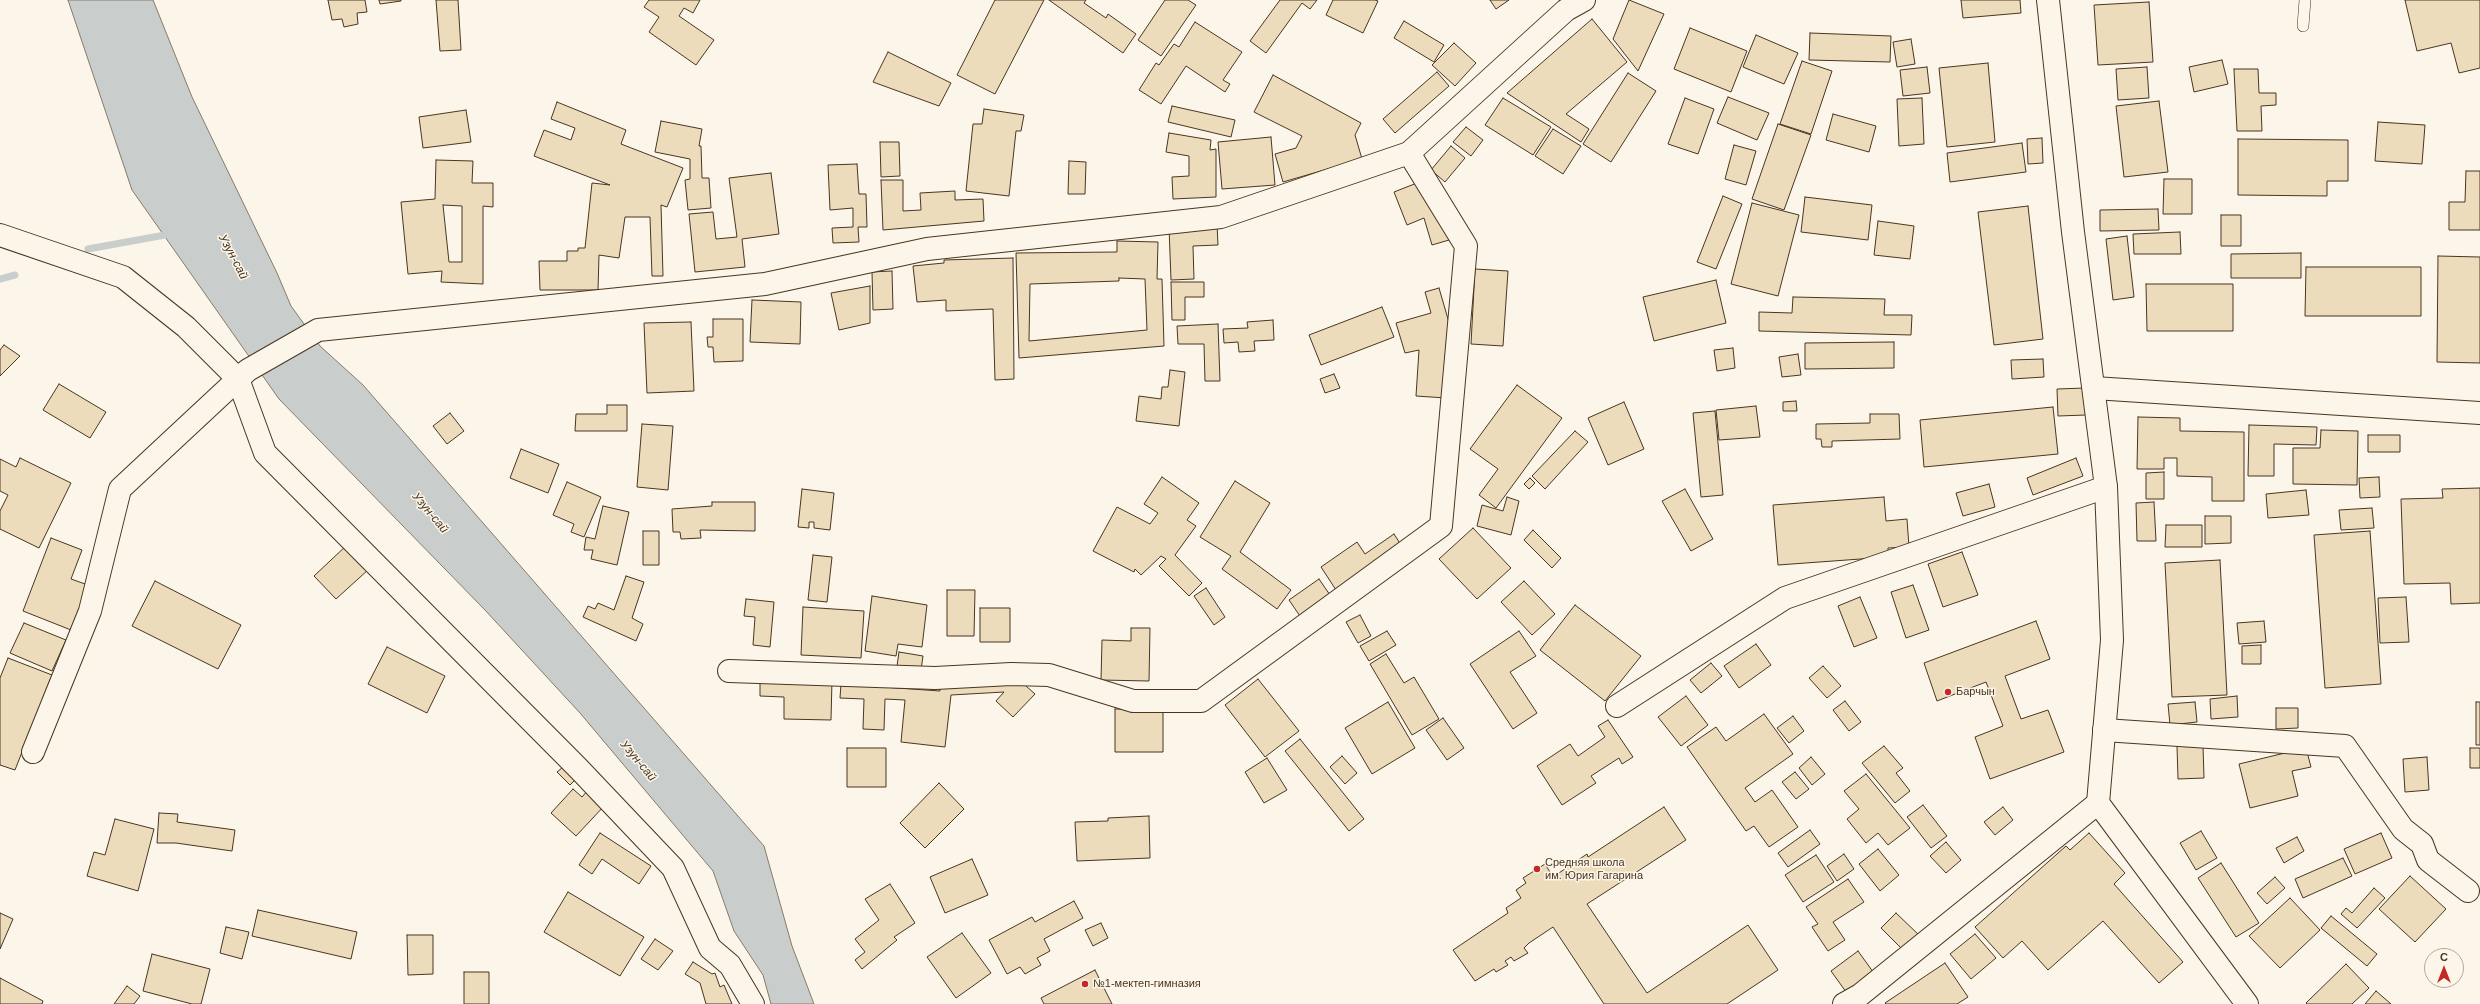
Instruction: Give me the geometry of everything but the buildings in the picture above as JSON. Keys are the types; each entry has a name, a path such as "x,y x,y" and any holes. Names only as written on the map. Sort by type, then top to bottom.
{"street":[{"path":"33,752 90,611 120,489 243,374 318,330 765,284 927,249 1221,217 1409,153 1566,10 1584,0"},
{"path":"2048,0 2073,232 2106,487 2112,640 2098,803 2247,1004"},
{"path":"729,671 935,678 1011,674 1049,676 1133,701 1201,701 1441,526 1466,246 1409,153"},
{"path":"0,236 123,277 243,374 265,453 579,769 674,868 710,948 730,965 753,1004"},
{"path":"2094,388 2480,413"},
{"path":"1617,706 1785,598 2106,487"},
{"path":"2104,730 2345,746 2403,829 2422,844 2428,860 2468,891"},
{"path":"1844,1004 1860,995 2098,803"}],"lane":[{"path":"2303,26 2305,0"}],"water":[{"name":"Узун-сай","path":"68,0 153,0 192,97 277,273 291,306 320,346 363,385 764,846 792,946 814,1004 771,1004 763,975 734,931 713,871 580,713 484,609 279,399 132,190"}],"waterway":[{"path":"88,249 165,235 171,231"},
{"path":"0,279 15,275"}],"place":[{"name":"Барчын","path":"1948,692"},
{"name":"Средняя школа им. Юрия Гагарина","path":"1537,869"},
{"name":"№1-мектеп-гимназия","path":"1085,984"}]}
